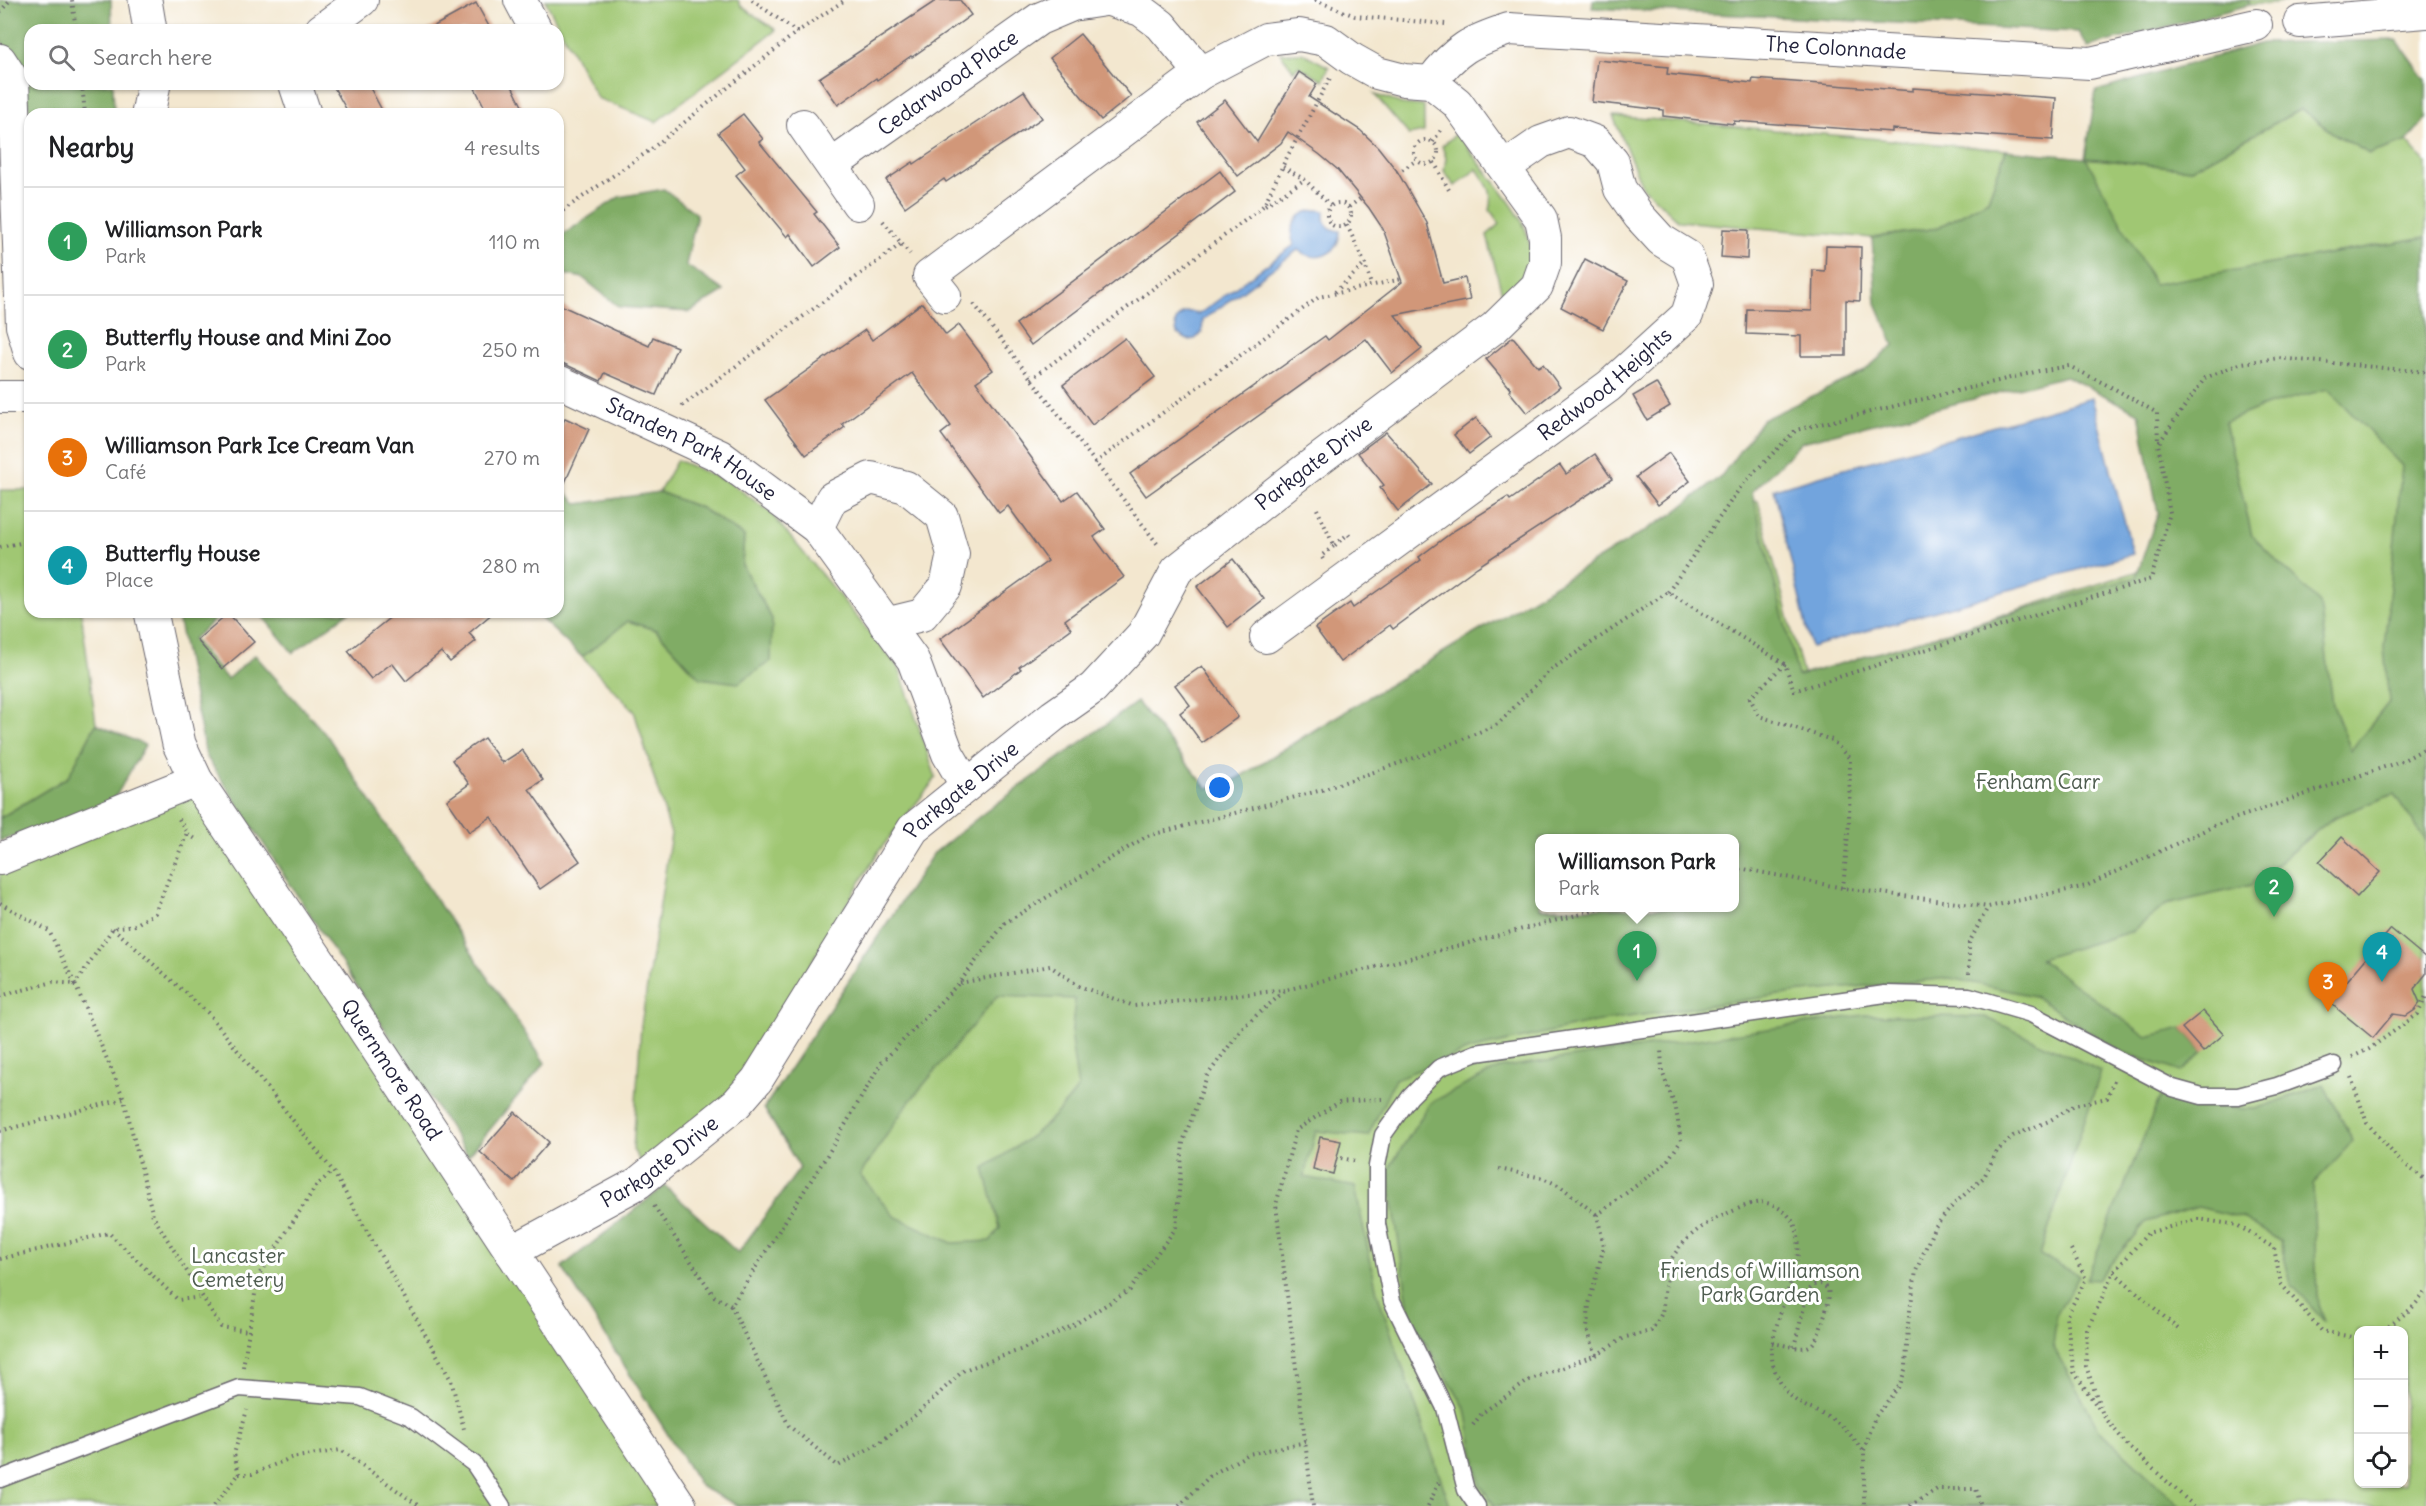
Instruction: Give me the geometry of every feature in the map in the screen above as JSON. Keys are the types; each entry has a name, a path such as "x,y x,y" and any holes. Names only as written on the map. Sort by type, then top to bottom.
{"street":[{"path":"145,0 149,24"},
{"path":"329,24 362,0"},
{"path":"520,0 533,24"},
{"name":"Cedarwood Place","path":"832,165 1040,19 1072,5 1105,0"},
{"path":"1109,0 1141,10 1161,25 1201,73"},
{"path":"2300,22 2426,12"},
{"name":"The Colonnade","path":"1431,82 1447,60 1476,40 1509,29 2090,63 2256,26"},
{"path":"937,286 1201,73 1266,39 1299,35 1326,40 1377,73 1404,80 1431,82"},
{"path":"0,60 12,80 24,333"},
{"name":"Parkgate Drive","path":"511,1252 638,1183 737,1103 756,1080 913,829 1053,716 1093,688 1143,634 1177,570 1294,478 1495,327 1537,286 1545,263 1545,238 1541,219 1457,103 1431,82"},
{"path":"149,108 153,90"},
{"path":"297,90 303,108"},
{"path":"803,125 858,204"},
{"name":"Redwood Heights","path":"1266,637 1609,386 1687,315 1697,284 1687,256 1661,240 1639,216 1620,189 1612,162 1596,142 1569,132 1541,142 1505,167"},
{"name":"Standen Park House","path":"564,384 720,456 817,528 913,660 948,754 966,785"},
{"path":"0,397 24,397"},
{"path":"817,528 832,498 871,478 906,487 942,516 953,554 946,586 922,615 885,624"},
{"name":"Quernmore Road","path":"152,618 179,744 196,780 353,1011 680,1506"},
{"path":"0,859 196,780"}],"lane":[{"path":"1477,1506 1466,1490 1445,1408 1392,1301 1377,1224 1377,1166 1383,1136 1410,1097 1439,1068 1476,1053 1885,994 1969,996 2031,1014 2121,1063 2173,1088 2202,1096 2238,1096 2277,1086 2340,1062"},
{"path":"0,1479 246,1389 360,1397 411,1417 474,1464 502,1506"}],"path":[{"path":"0,12 10,0"},
{"path":"72,0 75,24"},
{"path":"752,0 797,32"},
{"path":"564,210 650,150 797,32 845,0"},
{"path":"1315,0 1355,16 1452,25"},
{"path":"1264,205 1344,53"},
{"path":"83,90 84,108"},
{"path":"1427,140 1433,142 1439,150 1434,162 1425,165 1417,160 1414,151 1416,145 1427,140"},
{"path":"1397,173 1417,160"},
{"path":"1434,162 1449,190"},
{"path":"1282,167 1304,180 1331,206"},
{"path":"1031,379 1264,205 1304,180"},
{"path":"1349,207 1362,198"},
{"path":"1331,206 1340,203 1349,207"},
{"path":"858,204 873,209 937,286 971,300 1177,570"},
{"path":"1331,206 1327,217 1332,225 1341,227 1347,225 1351,217 1349,207"},
{"path":"1347,225 1365,264 1371,285"},
{"path":"654,426 901,244"},
{"path":"1334,292 1365,264"},
{"path":"1095,463 1319,297 1402,279"},
{"path":"2158,444 2205,378 2242,363 2278,358 2426,372"},
{"path":"731,1306 831,1149 882,1062 959,983 1005,923 1147,836 1322,790 1437,750 1498,724 1549,671 1668,592 1742,486 1796,430 2038,371 2069,366 2115,388 2157,413 2158,444 2170,513 2151,579 1794,691 1785,664 1668,592"},
{"path":"1317,509 1334,546"},
{"path":"1321,556 1348,534"},
{"path":"0,547 24,542"},
{"path":"1785,664 1750,698 1758,716 1832,740 1850,759 1849,822 1843,888"},
{"path":"1739,870 1744,869 1843,888 1988,907 2086,886 2216,825 2402,761 2426,748"},
{"path":"113,928 135,926 155,913 187,833"},
{"path":"0,903 49,931 75,984 124,1099 153,1216 221,1327 249,1331"},
{"path":"1969,996 1969,943 1988,907"},
{"path":"959,983 1050,966 1079,986 1134,1006 1286,990 1588,912"},
{"path":"75,984 113,928"},
{"path":"113,928 208,1013 333,1171 451,1380 474,1464"},
{"path":"0,996 53,982 75,984"},
{"path":"638,1183 714,1296 731,1306 789,1426 838,1466 879,1443 917,1414 964,1370 1023,1349 1072,1326 1130,1290 1176,1228 1183,1143 1207,1076 1243,1027 1286,990"},
{"path":"2426,996 2418,1014 2369,1049 2340,1062 2367,1123 2400,1161 2426,1180"},
{"path":"1597,1215 1665,1164 1681,1142 1676,1109 1662,1071 1660,1027"},
{"path":"1864,1506 1864,1451 1875,1417 1900,1385 1906,1367 1908,1324 1916,1271 1934,1228 1954,1204 1984,1177 1997,1150 2013,1136 2049,1121 2075,1105 2107,1098 2121,1063"},
{"path":"1313,1506 1276,1205 1296,1130 1338,1102 1410,1097"},
{"path":"0,1131 124,1099"},
{"path":"1498,1169 1543,1178 1560,1186 1597,1215 1604,1246 1589,1304 1587,1329 1596,1355"},
{"path":"239,1474 234,1454 246,1389 249,1331 258,1276 316,1186 333,1171"},
{"path":"1428,1506 1455,1449 1482,1413 1531,1379 1596,1355 1626,1337 1651,1331 1662,1313 1664,1289 1671,1259 1691,1235 1714,1218 1757,1201 1772,1204 1788,1214 1797,1232 1798,1253 1794,1275 1782,1304 1772,1343 1773,1367 1782,1387 1798,1404 1837,1422 1864,1451"},
{"path":"2103,1415 2086,1366 2087,1330 2114,1272 2148,1233 2198,1219 2237,1225 2274,1248 2281,1284 2322,1331 2354,1336"},
{"path":"0,1259 109,1233 178,1300 203,1297"},
{"path":"2071,1249 2086,1279 2066,1317 2074,1372 2103,1415 2129,1447 2194,1506"},
{"path":"2114,1272 2178,1329"},
{"path":"1772,1343 1794,1347 1803,1348 1812,1346 1818,1339 1830,1297 1828,1289 1821,1284 1814,1285 1808,1291 1794,1347"},
{"path":"2389,1326 2411,1309 2426,1292"},
{"path":"1179,1506 1211,1475 1249,1454 1306,1442"},
{"path":"239,1474 252,1474 291,1458 341,1450 418,1506"},
{"path":"214,1506 239,1474"},
{"path":"1910,1506 1937,1489 1976,1489 1981,1506"}],"green space":[{"path":"0,0 111,0 112,24 24,24 24,83 0,39"},
{"path":"545,0 738,0 741,6 776,30 656,122 597,98 564,36 564,24 558,24"},
{"path":"1593,0 2248,0 2250,5 2088,47 2078,32 1592,8"},
{"path":"2248,0 2309,0 2250,5"},
{"name":"Fenham Carr","path":"2397,40 2426,80 2426,118 2407,141 2370,154 2333,133 2301,109 2191,169 2086,158 2154,284 2426,237 2426,841 2394,794 2333,818 2251,885 2166,905 2133,931 2040,959 2147,1037 2182,1028 2203,1052 2181,1072 2119,1051 2034,996 1950,978 1793,993 1594,1022 1469,1050 1395,1079 1368,1136 1316,1131 1304,1177 1355,1187 1377,1292 1450,1506 739,1506 701,1487 562,1267 665,1186 738,1253 800,1168 764,1108 933,854 984,813 1137,702 1207,788 1230,783 1673,514 1722,475 1762,420 1863,372 1894,345 1876,303 1872,238 1937,228 1988,200 2006,150 2085,158 2096,91 2262,43","holes":["2066,376 2139,413 2158,513 2136,577 1798,676 1752,492 1802,442","2328,389 2402,466 2384,648 2389,702 2351,750 2333,705 2320,603 2252,536 2225,422 2267,405","997,996 1075,999 1071,1040 1078,1088 1046,1123 1023,1142 984,1168 1000,1228 990,1241 952,1243 894,1216 860,1175 906,1106"]},
{"path":"1280,53 1303,53 1329,67 1323,80 1298,66 1294,71"},
{"path":"25,90 113,90 114,108 29,108"},
{"path":"1374,94 1402,104 1424,106 1424,132 1409,135"},
{"name":"Friends of Williamson Park Garden","path":"2301,109 2333,133 2370,154 2407,141 2426,163 2426,1506 739,1506 701,1487 562,1267 665,1186 738,1253 800,1168 764,1108 933,854 984,813 1137,702 1207,788 1230,783 1673,514 1722,475 1718,494 1758,501 1804,678 2189,555 2153,284 2085,158 2191,169"},
{"path":"1613,116 2006,150 1988,200 1937,228 1872,238 1679,221 1642,186"},
{"path":"1457,133 1517,213 1529,240 1530,254 1527,268 1506,298 1501,290 1487,235 1500,224 1490,210 1489,188 1477,169 1455,186 1444,171 1446,158 1442,146"},
{"path":"664,189 697,214 686,265 724,291 690,312 619,307 583,278 564,274 564,234 619,197"},
{"path":"677,460 730,483 769,511 899,668 936,778 879,851 734,1091 642,1164 633,1150 641,1025 671,834 634,711 582,657 628,621 656,630 700,678 772,619 742,565 744,536 701,508 659,492"},
{"path":"0,490 24,490 24,618 82,618 96,724 68,777 0,818"},
{"path":"564,491 578,504 659,492 701,508 744,536 742,565 772,619 771,661 738,683 700,678 656,630 628,621 582,657 540,618 564,618"},
{"path":"178,618 217,618 193,639 227,679 255,655 328,737 545,1063 468,1156 206,756"},
{"path":"264,618 341,618 293,653"},
{"path":"96,724 145,745 111,805 0,841 0,818 68,777"},
{"name":"Lancaster Cemetery","path":"196,780 680,1506 0,1506 0,859"},
{"name":"Friends of Williamson Park Garden","path":"1864,1015 1985,1017 2101,1071 2040,1255 2079,1275 2057,1314 2053,1346 2100,1431 2180,1506 1495,1506 1480,1485 1466,1409 1410,1317 1388,1170 1430,1103 1499,1068"},
{"path":"2324,1085 2353,1141 2313,1184 2317,1298 2325,1321 2291,1284 2280,1241 2243,1218 2198,1207 2146,1222 2097,1280 2086,1279 2160,1097 2223,1108 2255,1109"}],"water":[{"path":"1325,211 1324,219 1329,227 1340,231 1336,246 1331,251 1325,255 1312,256 1298,250 1203,320 1202,333 1195,339 1188,340 1177,334 1175,323 1179,316 1185,312 1199,314 1294,245 1292,232 1296,220 1305,213"},
{"path":"2092,398 2133,554 1811,647 1774,489"}],"building":[{"path":"937,0 960,0 971,15 838,105 819,78"},
{"path":"476,3 488,24 438,24"},
{"path":"1080,34 1131,96 1101,120 1050,58"},
{"path":"1597,60 1668,67 1667,74 1752,83 1753,79 1913,91 1913,88 2056,98 2053,140 1734,121 1734,124 1663,116 1663,110 1592,102"},
{"path":"1299,72 1317,84 1309,97 1360,130 1378,147 1397,171 1427,223 1443,283 1465,278 1470,300 1395,315 1422,349 1392,373 1366,339 1146,496 1130,474 1325,336 1328,340 1402,282 1383,229 1337,169 1319,154 1288,132 1281,143 1238,176 1197,122 1225,100 1257,142"},
{"path":"335,90 371,90 381,108 346,108"},
{"path":"476,90 514,90 523,108 485,108"},
{"path":"1024,91 1042,118 946,182 944,179 905,207 886,180"},
{"path":"743,114 763,139 759,142 817,212 814,214 840,247 814,267 790,234 787,237 736,175 745,168 718,133"},
{"path":"1220,171 1235,192 1031,345 1016,324"},
{"path":"1723,229 1748,230 1747,259 1721,257"},
{"path":"1826,246 1861,247 1860,301 1846,300 1846,356 1801,356 1801,336 1746,334 1747,309 1812,311 1813,270 1825,271"},
{"path":"1585,259 1628,281 1603,329 1561,307"},
{"path":"922,303 946,335 959,325 993,370 976,382 1063,501 1077,491 1105,529 1094,537 1124,577 1065,620 1071,629 1019,667 1021,669 983,698 940,639 1048,561 1008,506 999,513 941,434 951,426 912,373 842,424 845,427 806,455 765,400 865,330 872,340"},
{"path":"564,307 649,346 653,337 677,347 656,395 605,373 601,381 564,364"},
{"path":"1513,337 1538,367 1543,364 1560,387 1527,413 1486,359"},
{"path":"1125,338 1155,377 1092,425 1063,385"},
{"path":"1656,383 1670,406 1647,420 1633,396"},
{"path":"565,418 589,429 564,485"},
{"path":"1476,418 1491,437 1469,454 1454,435"},
{"path":"1386,432 1432,484 1398,511 1380,488 1384,485 1358,453"},
{"path":"1669,453 1690,481 1658,505 1636,477"},
{"path":"1595,454 1612,479 1477,567 1393,629 1390,625 1340,662 1315,628 1350,603 1353,608 1421,560 1419,557 1455,530 1508,497 1510,500 1560,465 1566,474"},
{"path":"1233,559 1264,599 1228,627 1197,587"},
{"path":"222,618 232,618 254,642 222,669 197,640"},
{"path":"389,618 487,618 469,633 476,641 450,662 441,652 406,681 392,663 371,679 348,651"},
{"path":"1202,666 1238,717 1202,743 1180,713 1190,705 1175,685"},
{"path":"484,738 502,763 522,750 543,780 529,789 580,861 540,889 491,817 469,832 447,800 469,784 452,760"},
{"path":"2342,837 2380,872 2357,897 2319,862"},
{"path":"2391,929 2426,958 2426,974 2414,989 2420,1003 2415,1010 2406,1016 2393,1014 2373,1038 2329,1002"},
{"path":"2203,1011 2224,1034 2203,1052 2182,1028"},
{"path":"515,1112 549,1142 514,1182 480,1152"},
{"path":"1320,1137 1341,1141 1333,1174 1313,1169"}],"place":[{"name":"Butterfly House and Mini Zoo","path":"2274,917"},
{"name":"Williamson Park","path":"1637,981"},
{"name":"Butterfly House","path":"2382,982"},
{"name":"Williamson Park Ice Cream Van","path":"2328,1012"}]}
